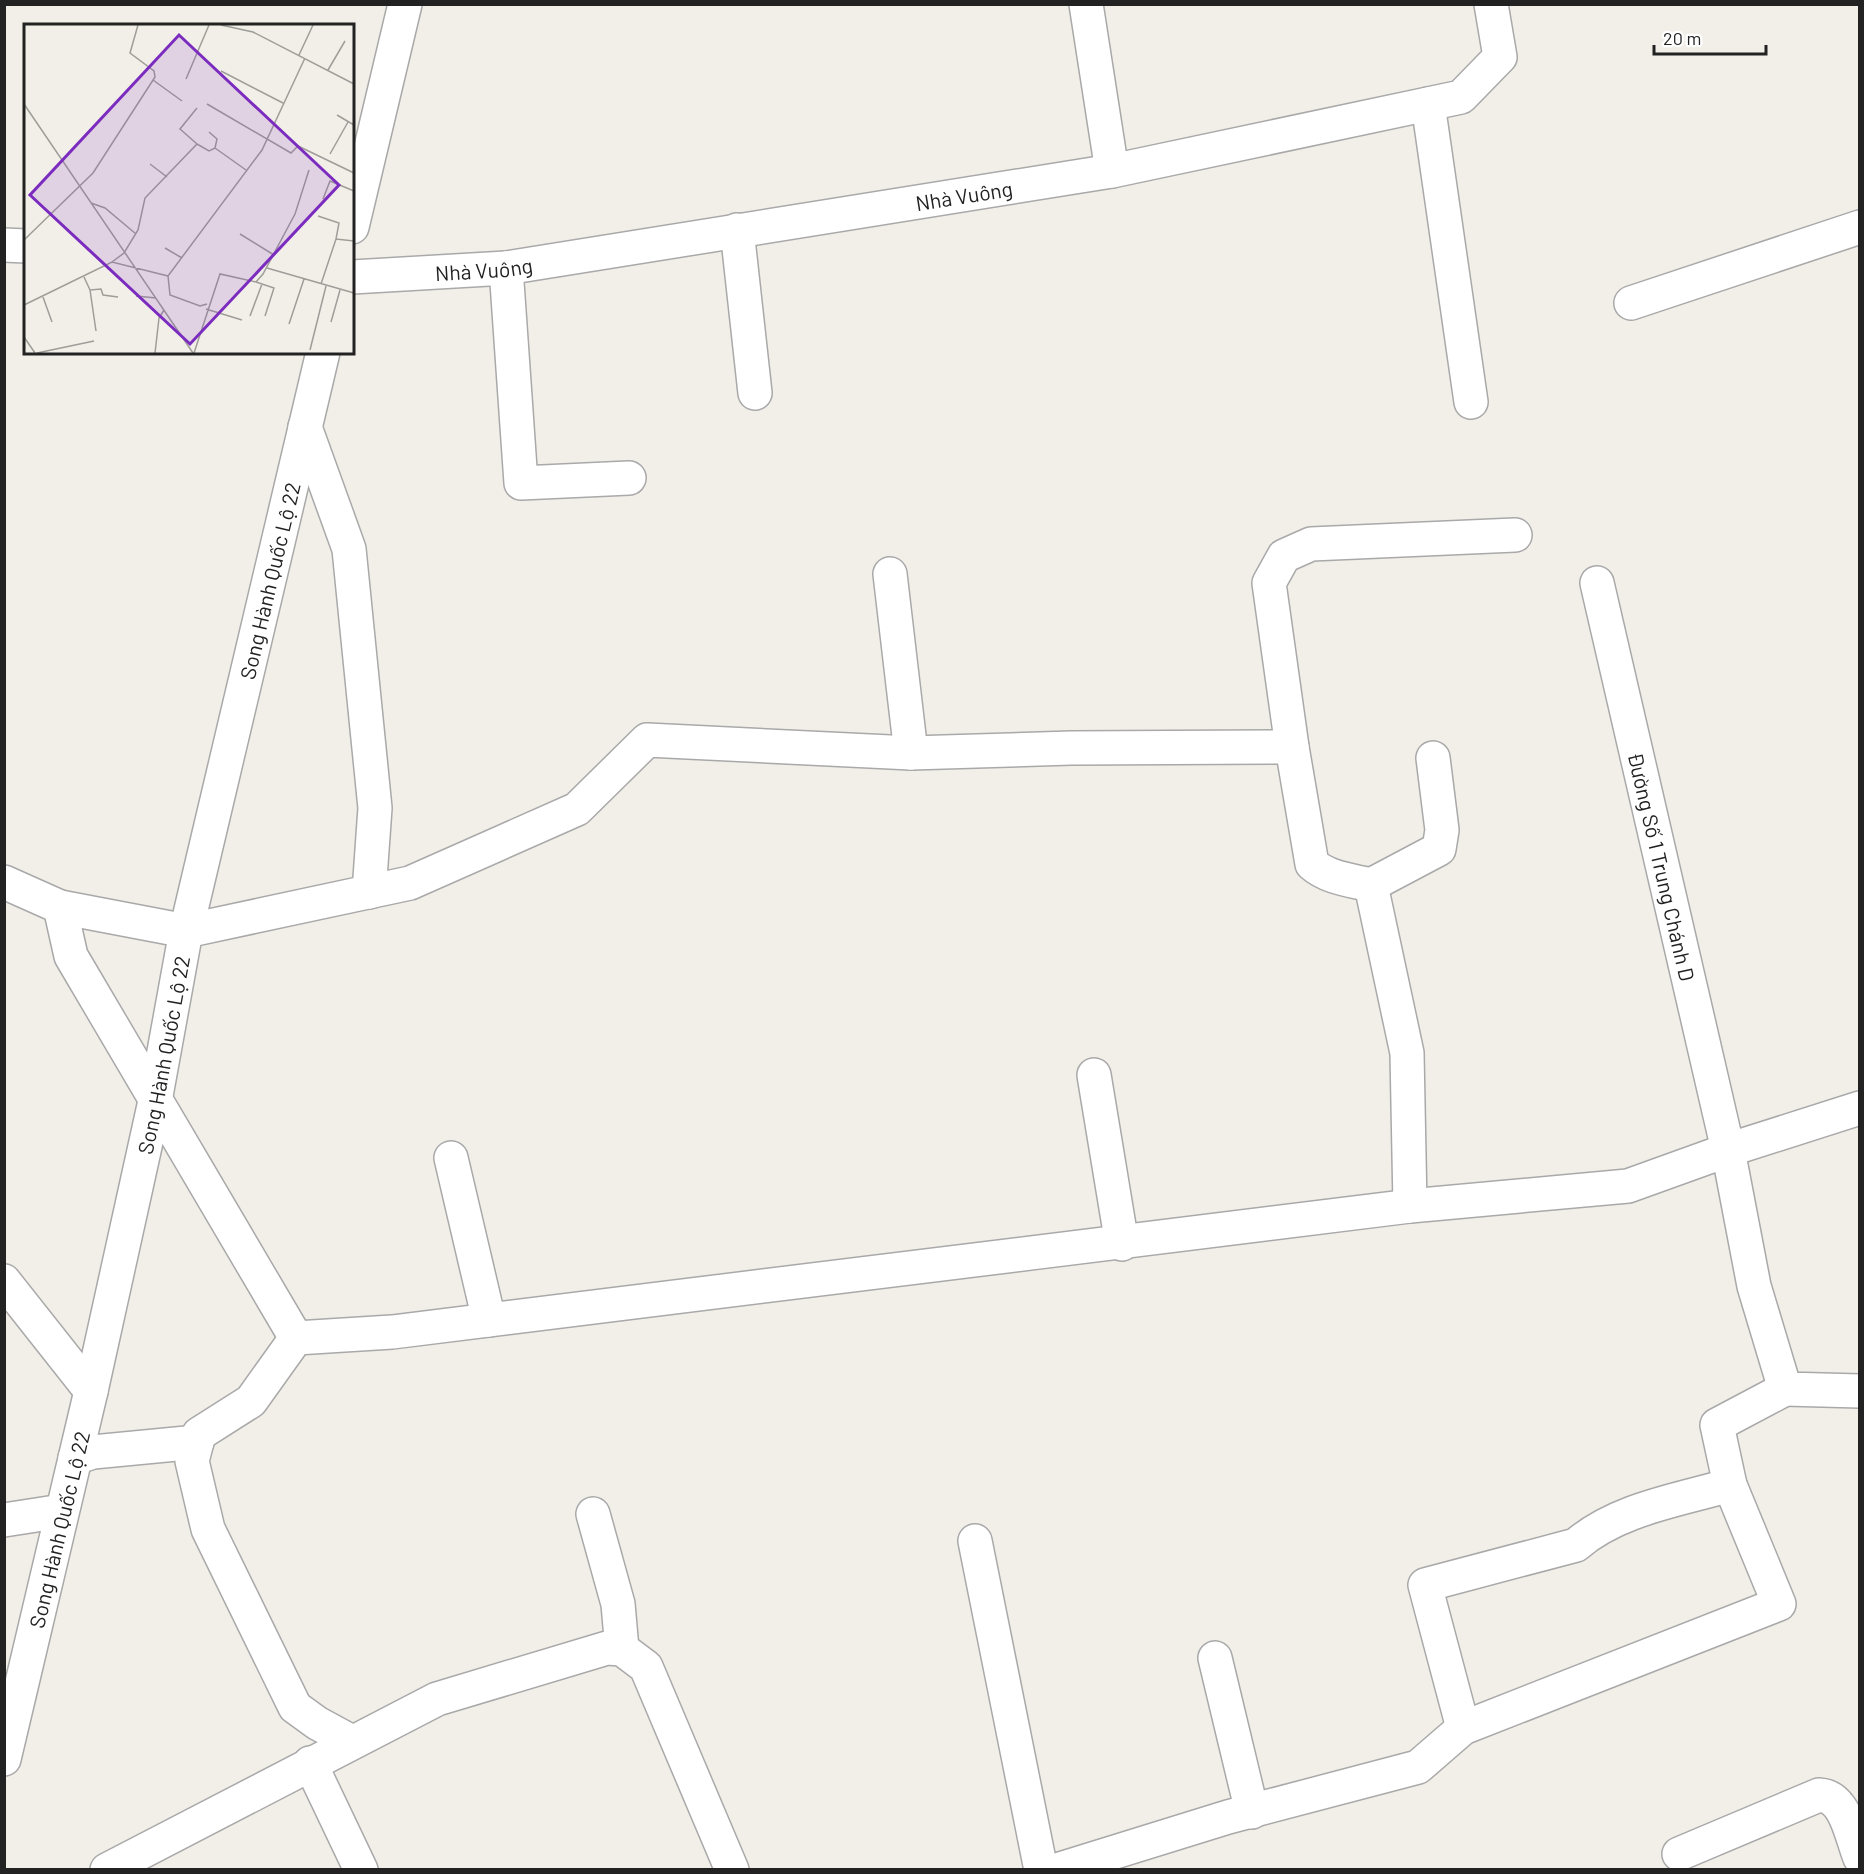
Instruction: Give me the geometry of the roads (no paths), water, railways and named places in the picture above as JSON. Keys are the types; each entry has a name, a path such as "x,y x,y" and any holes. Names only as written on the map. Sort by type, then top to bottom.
{"street":[{"path":"354,219 405,4"},
{"path":"1086,4 1112,171"},
{"name":"Nhà Vuông","path":"354,277 506,268 1112,171 1461,97 1500,57 1491,4"},
{"path":"1428,104 1471,402"},
{"path":"1632,303 1860,226"},
{"path":"736,230 755,393"},
{"path":"4,245 24,246"},
{"path":"506,268 521,483 629,478"},
{"name":"Song Hành Quốc Lộ 22","path":"4,1759 91,1391 154,1101 186,931 323,354"},
{"path":"305,427 349,549 375,808 369,892"},
{"path":"1433,758 1442,830 1439,849 1371,885 1335,877 1321,872 1311,864 1269,583 1284,556 1311,544 1515,535"},
{"path":"890,574 911,753"},
{"name":"Đường Số 1 Trung Chánh D","path":"1597,583 1728,1150 1754,1286 1785,1389"},
{"path":"4,882 60,907 186,931 410,883 577,809 646,740 911,753 1071,748 1292,747"},
{"path":"1371,885 1407,1053 1410,1206"},
{"path":"60,907 71,956 154,1101 296,1338"},
{"path":"1094,1074 1122,1244"},
{"path":"296,1338 392,1332 1122,1244 1410,1206 1628,1186 1728,1150 1860,1108"},
{"path":"451,1158 489,1320"},
{"path":"4,1281 91,1391"},
{"path":"296,1338 252,1401 199,1434 192,1461 208,1529 295,1707 317,1723 352,1742"},
{"path":"1057,1869 1252,1812 1418,1767 1462,1728 1779,1604 1730,1485 1717,1425 1785,1389 1860,1391"},
{"path":"75,1458 93,1452 197,1442"},
{"path":"1462,1728 1425,1585 1576,1545 1592,1531 1621,1517 1730,1485"},
{"path":"4,1520 63,1511"},
{"path":"593,1514 616,1594 622,1650"},
{"path":"975,1541 1041,1869"},
{"path":"107,1869 436,1699 607,1648 622,1650 646,1667 732,1869"},
{"path":"1215,1658 1252,1812"},
{"path":"310,1763 361,1869"},
{"path":"1679,1854 1819,1795 1829,1795 1839,1802 1860,1858"}]}
